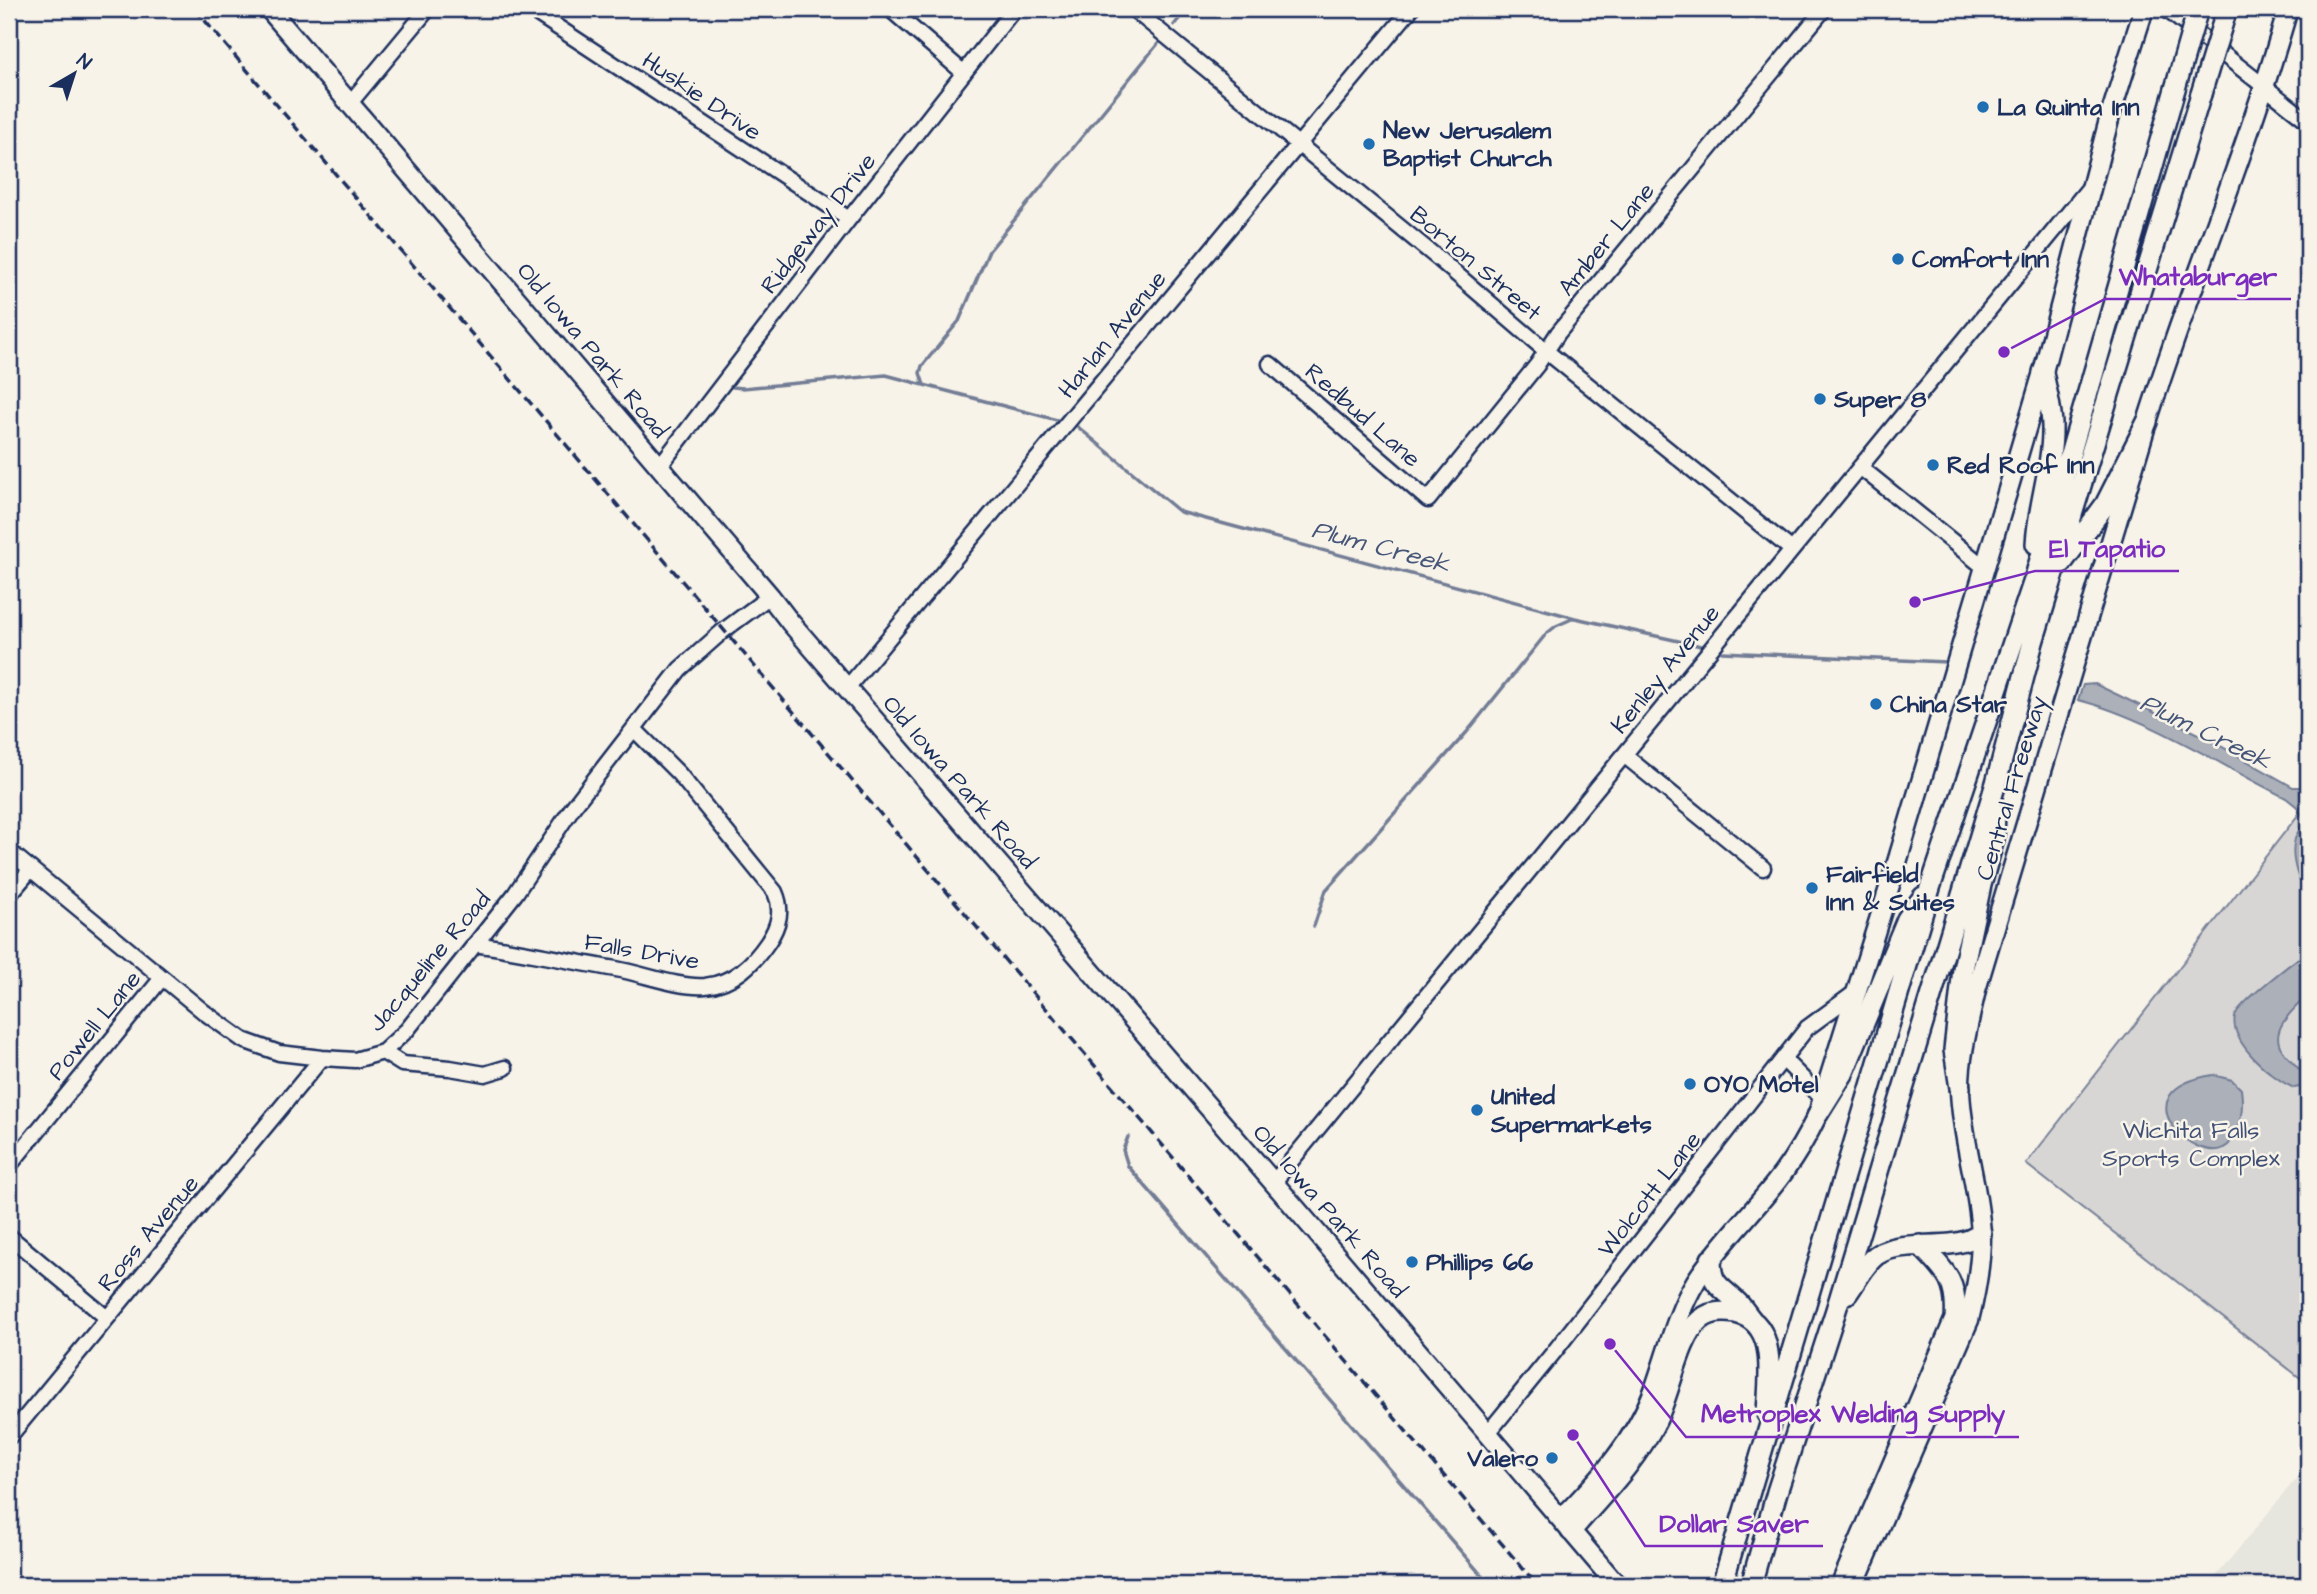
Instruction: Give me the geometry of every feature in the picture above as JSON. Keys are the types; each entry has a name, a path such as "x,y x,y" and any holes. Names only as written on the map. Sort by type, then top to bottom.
{"highway":[{"name":"Central Freeway","path":"1751,1585 1777,1492 1836,1310 1996,783 2033,642 2044,576 2198,9"},
{"name":"Central Freeway","path":"1722,1585 1930,888 2044,576 2227,9"},
{"path":"2043,372 2052,424 2051,450 2038,516 2044,576"},
{"path":"2044,576 2105,505 2147,422"},
{"path":"1960,1088 1954,1050 1963,969 1980,885 1994,839 1996,783"},
{"path":"1821,1106 1843,1074 1907,919 1930,888"},
{"path":"1836,1310 1873,1257 1888,1250 1920,1245 1965,1243 1981,1233"},
{"path":"1841,1585 1955,1319 1954,1288 1947,1272 1920,1245"},
{"path":"1711,1259 1711,1273 1716,1284 1738,1302 1767,1343 1766,1440"},
{"path":"1566,1525 1621,1474 1655,1423 1685,1339 1700,1319 1719,1312 1742,1315 1755,1324"}],"main road":[{"name":"Old Iowa Park Road","path":"269,9 790,622 1616,1585"},
{"path":"1566,1525 1626,1444 1644,1413 1687,1299 1711,1259 1782,1175 1805,1142 1821,1106 1895,869 2043,372 2110,116 2144,9"},
{"name":"Central Freeway","path":"1854,1585 1969,1320 1976,1289 1981,1233 1964,1131 1960,1088 1966,1034 1976,990 2147,422 2265,87 2288,9"}],"street":[{"path":"350,103 428,9"},
{"name":"Huskie Drive","path":"530,9 849,219"},
{"path":"890,9 964,73"},
{"name":"Ridgeway Drive","path":"659,467 1014,9"},
{"name":"Borton Street","path":"1133,9 1546,351 1792,550"},
{"name":"Harlan Avenue","path":"847,688 1411,9"},
{"name":"Amber Lane","path":"1428,500 1824,9"},
{"path":"2166,9 2308,121"},
{"name":"Kenley Avenue","path":"1273,1182 2093,184"},
{"name":"Redbud Lane","path":"1270,364 1428,500"},
{"path":"1860,467 1984,568"},
{"name":"Jacqueline Road","path":"9,851 204,1012 243,1040 279,1053 322,1058 355,1060 383,1052 407,1030 515,894 573,807 680,669 770,596"},
{"name":"Falls Drive","path":"475,944 706,986 730,980 749,966 771,939 780,915 775,892 679,774 634,729"},
{"path":"1624,755 1763,868"},
{"path":"9,895 31,869"},
{"name":"Powell Lane","path":"9,1166 162,978"},
{"name":"Wolcott Lane","path":"1488,1433 1555,1352 1807,1028 1856,992"},
{"path":"1817,1021 1843,1036"},
{"path":"383,1052 402,1064 485,1074 505,1068"},
{"name":"Ross Avenue","path":"9,1437 322,1058"},
{"path":"1784,1060 1821,1106"},
{"path":"9,1236 107,1318"}],"shaded area":[{"path":"2095,684 2201,735 2308,793 2308,900 2294,863 2295,839 2304,818 2296,806 2184,743 2131,718 2078,700 2083,685"},
{"path":"2308,953 2308,995 2284,1021 2278,1036 2283,1051 2305,1078 2300,1087 2294,1088 2275,1077 2254,1059 2239,1037 2235,1016 2238,1010 2280,972"},
{"path":"2213,1075 2232,1080 2241,1089 2242,1100 2240,1120 2232,1140 2228,1145 2215,1150 2200,1147 2184,1138 2172,1126 2167,1111 2170,1096 2184,1084"},
{"path":"2308,1464 2308,1585 2209,1585"}],"green space":[{"name":"Wichita Falls Sports Complex","path":"2308,783 2308,1384 2026,1164 2298,815 2304,788"}],"waterway":[{"path":"1174,25 1187,9"},
{"path":"924,385 920,373 922,366 959,321 989,251 1161,40"},
{"name":"Plum Creek","path":"733,387 886,375 1057,420"},
{"name":"Plum Creek","path":"1078,427 1180,512 1575,618 1701,646"},
{"path":"1314,926 1326,890 1467,732 1546,634 1574,618"},
{"name":"Plum Creek","path":"1722,652 1946,662"},
{"path":"1128,1137 1123,1150 1128,1166 1490,1585"}],"railway":[{"path":"195,9 1537,1585"}],"place":[{"name":"La Quinta Inn","path":"1983,107"},
{"name":"New Jerusalem Baptist Church","path":"1369,144"},
{"name":"Comfort Inn","path":"1898,259"},
{"name":"Whataburger","path":"2004,352"},
{"name":"Super 8","path":"1820,399"},
{"name":"Red Roof Inn","path":"1933,465"},
{"name":"El Tapatio","path":"1915,602"},
{"name":"China Star","path":"1876,704"},
{"name":"Fairfield Inn & Suites","path":"1812,888"},
{"name":"OYO Motel","path":"1690,1084"},
{"name":"United Supermarkets","path":"1477,1110"},
{"name":"Phillips 66","path":"1412,1262"},
{"name":"Metroplex Welding Supply","path":"1610,1344"},
{"name":"Dollar Saver","path":"1573,1435"},
{"name":"Valero","path":"1552,1458"}]}
